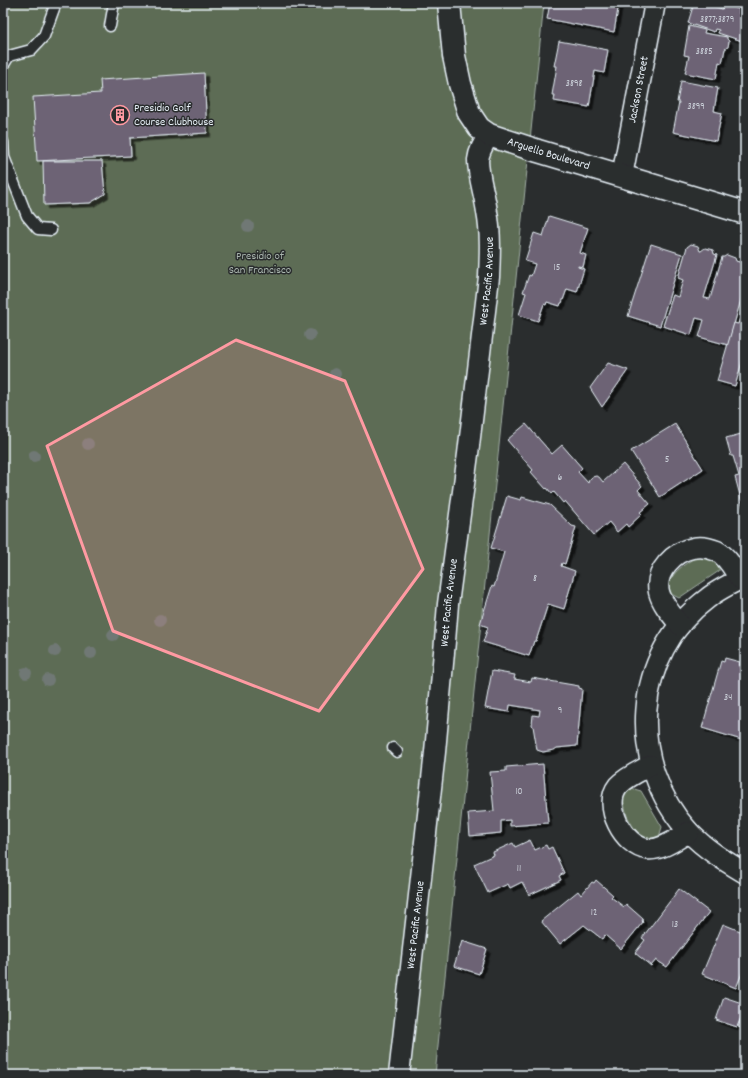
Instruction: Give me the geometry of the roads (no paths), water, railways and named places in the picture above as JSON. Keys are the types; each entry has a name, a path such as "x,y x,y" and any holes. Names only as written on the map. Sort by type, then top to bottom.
{"street":[{"name":"Arguello Boulevard","path":"449,3 454,56 460,84 469,113 479,128 490,135 745,213"},
{"name":"Jackson Street","path":"622,176 655,3"},
{"name":"West Pacific Avenue","path":"399,1075 434,752 448,604 489,277 490,234 488,213 478,161 480,152 490,135"},
{"path":"680,625 662,599 658,583 660,575 664,568 676,556 685,550 701,547 719,552 743,578 728,584 707,598 688,615 680,625 672,635 660,657 651,679 646,701 647,744 651,765 657,782 677,817 689,832 706,848 745,873"},
{"path":"651,765 624,780 617,787 612,804 616,821 621,830 632,843 648,849 655,849 664,846 689,832"}],"lane":[{"path":"3,66 9,56 31,50 44,36 56,3"},
{"path":"110,26 114,3"},
{"path":"3,142 4,157 27,216 38,229 51,230"}],"place":[{"name":"Presidio Golf Course Clubhouse","path":"120,115"}],"park label":[{"name":"Presidio of San Francisco","path":"260,263"}]}
